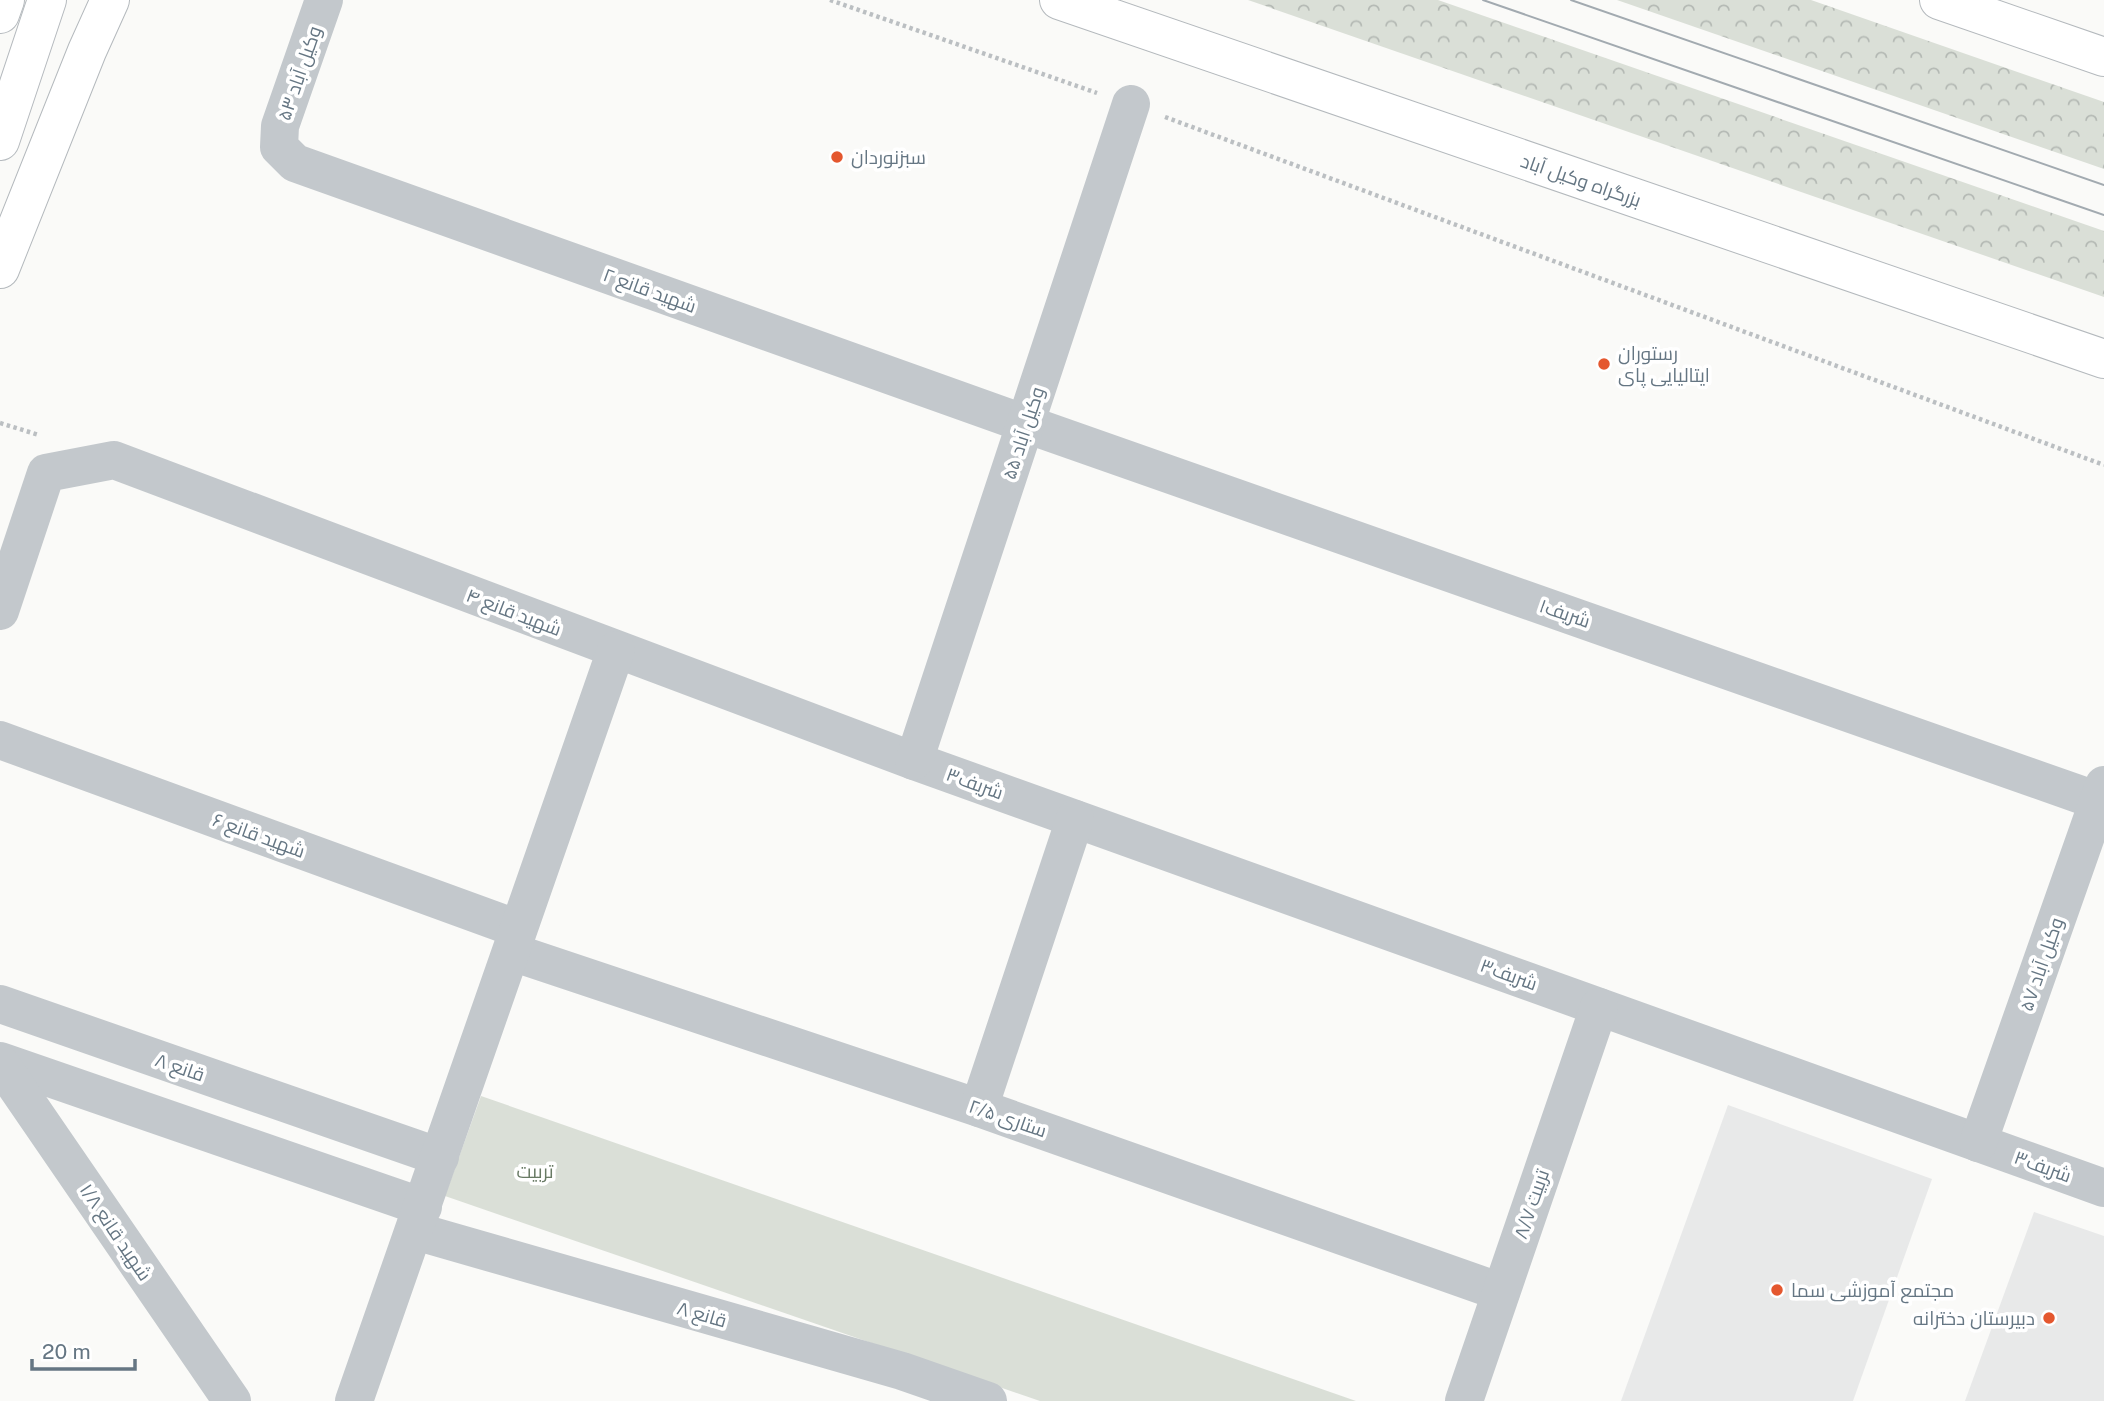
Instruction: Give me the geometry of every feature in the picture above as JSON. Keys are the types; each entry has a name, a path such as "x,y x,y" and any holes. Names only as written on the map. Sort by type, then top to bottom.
{"main road":[{"path":"0,14 5,0"},
{"path":"0,141 47,0"},
{"path":"0,270 110,0"},
{"name":"بزرگراه وکیل آباد","path":"1059,0 2104,359"},
{"path":"1939,0 2104,57"}],"street":[{"name":"وکیل آباد ۵۳","path":"279,147 281,127 324,0"},
{"name":"۵۵ وکیل آباد","path":"914,761 1130,104"},
{"name":"شهید قانع ۲","path":"279,147 295,163 1026,424"},
{"name":"شریف١","path":"1026,424 2102,796"},
{"name":"شهید قانع ۴","path":"0,611 46,472 114,460 914,761"},
{"path":"354,1401 616,650"},
{"name":"شهید قانع ۶","path":"0,740 515,941"},
{"name":"شریف٣","path":"914,761 2104,1188"},
{"name":"۵۷ وکیل آباد","path":"1978,1143 2102,796"},
{"path":"979,1108 1075,819"},
{"name":"ستاری ۲/۵","path":"515,941 1501,1292"},
{"name":"قانع ۸","path":"0,1004 440,1157"},
{"name":"تربیت ۸/۷","path":"1464,1401 1599,1007"},
{"name":"قانع ۸","path":"0,1062 419,1219 897,1386 988,1401"},
{"name":"شهید قانع ۱/۸","path":"0,1062 232,1401"}],"path":[{"path":"830,0 1130,104 2104,465"}],"shaded area":[{"name":"مجتمع آموزشی سما","path":"1728,1105 1932,1179 1853,1401 1621,1401"},
{"name":"دبیرستان دخترانه","path":"2034,1212 2104,1236 2104,1401 1965,1401"}],"green space":[{"path":"1248,0 1438,0 2104,231 2104,297"},
{"path":"1617,0 1811,0 2104,102 2104,169"},
{"name":"تربیت","path":"481,1096 1356,1401 1040,1401 445,1196"}],"tram line":[{"path":"1483,0 2104,215"},
{"path":"1571,0 2104,185"}],"place":[{"name":"سبزنوردان","path":"837,157"},
{"name":"رستوران ایتالیایی پای","path":"1604,364"},
{"name":"مجتمع آموزشی سما","path":"1777,1290"},
{"name":"دبیرستان دخترانه","path":"2049,1318"}]}
